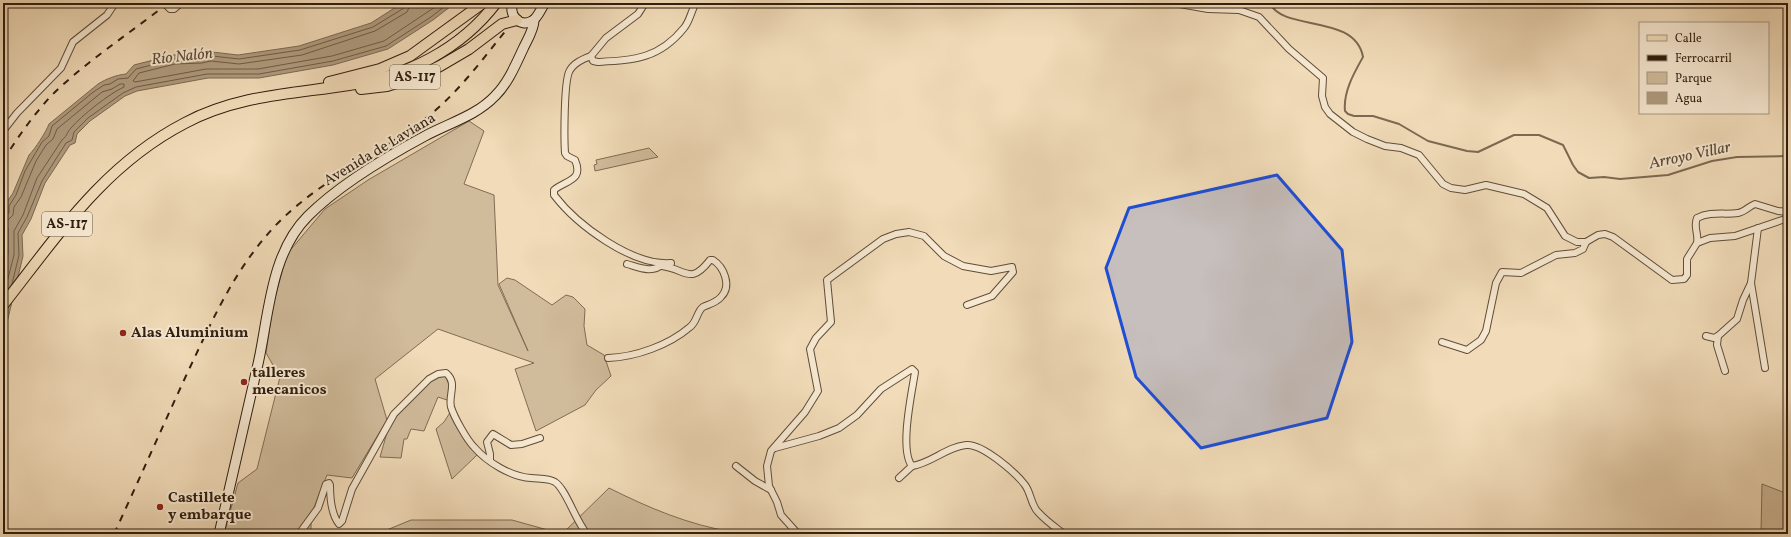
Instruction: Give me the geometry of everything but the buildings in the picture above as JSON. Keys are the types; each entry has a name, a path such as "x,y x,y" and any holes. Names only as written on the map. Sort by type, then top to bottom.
{"main road":[{"name":"AS-117","path":"3,305 95,191 132,156 157,139 186,122 213,111 271,95 380,69 410,56 483,3"},
{"name":"AS-117","path":"271,95 350,85 376,80 420,64 458,40 476,25 496,3"},
{"name":"AS-117","path":"299,92 368,88 401,83 440,66 469,49 502,24 519,21"}],"street":[{"path":"3,131 17,113 61,68 73,42 106,14 115,3"},
{"path":"164,3 170,9 174,9 181,3"},
{"path":"513,3 512,13 527,33 526,42"},
{"name":"Avenida de Laviana","path":"219,534 261,350 273,286 284,253 294,235 307,217 323,202 349,182 425,136 469,115 494,97 511,74 533,29 537,12 545,3"},
{"path":"608,358 640,354 678,335 695,323 703,307 716,301 724,293 726,280 719,265 713,260 710,260 702,270 690,274 641,260 604,240 576,217 554,195 554,190 574,178 578,171 575,160 567,156 565,153 565,106 568,76 574,65 591,56 606,38 638,14 645,3"},
{"path":"591,56 593,61 598,62 620,61 642,58 657,51 684,27 696,3"},
{"path":"1174,3 1208,9 1239,10 1259,17 1289,49 1323,78 1322,96 1325,107 1330,114 1353,132 1385,146 1401,148 1419,155 1438,179 1451,188 1465,190 1486,185 1524,194 1547,208 1565,236 1577,242 1586,242"},
{"path":"519,21 526,23 537,12"},
{"path":"1442,342 1467,350 1481,340 1486,331 1496,283 1502,272 1522,273 1556,255 1575,253 1582,249 1586,242 1598,235 1605,234 1613,237 1672,280 1679,281 1684,279 1687,275 1687,259 1697,244 1698,236 1695,222 1697,218 1715,213 1738,213 1755,204 1778,211 1788,212"},
{"path":"1697,244 1710,238 1735,236 1788,218"},
{"path":"1758,228 1751,283 1765,368"},
{"path":"798,534 781,514 769,486 767,466 771,451 816,397 818,384 810,349 832,318 826,285 827,280 890,235 909,232 924,236 944,256 963,266 991,271 1012,267 1013,272 992,296 966,305"},
{"path":"627,264 642,269 671,263"},
{"path":"1706,336 1714,338 1718,336 1737,319 1742,300 1751,283"},
{"path":"1718,336 1717,346 1725,371"},
{"path":"774,448 819,436 839,428 857,415 881,389 912,369 915,372 909,399 906,446 907,455 912,466"},
{"path":"299,534 318,508 326,484 328,483 330,485 332,506 337,522 339,524 342,521 352,489 394,414 429,379 438,374 446,373 451,377 451,407 472,445 481,455 505,472 513,475 548,479 556,483 562,489 579,524 587,534"},
{"path":"490,460 490,454 486,442 494,434 511,445 522,444 540,438"},
{"path":"899,478 912,466 928,462 950,449 966,445 973,446 991,455 1020,480 1026,486 1038,512 1064,534"},
{"path":"736,466 771,491"},
{"path":"257,534 263,534"}],"highlighted area":[{"path":"1277,175 1342,250 1352,342 1327,418 1201,448 1136,377 1106,268 1129,208"}],"green space":[{"path":"469,121 484,131 464,184 494,195 498,285 528,351 499,284 507,278 515,280 552,305 566,295 573,297 585,309 584,326 587,345 604,355 611,376 596,390 585,405 536,431 515,369 534,363 438,329 375,379 387,420 352,478 327,475 311,515 311,534 224,534 238,483 257,469 280,377 266,353 273,305 287,254 325,209 368,180"},
{"path":"649,148 658,157 595,171 594,165 597,164 596,160"},
{"path":"446,376 450,382 450,401 438,397 424,431 411,429 407,439 404,439 401,458 380,457 388,429 396,417 432,379"},
{"path":"451,411 477,455 452,479 436,429 444,422"},
{"path":"1762,484 1788,494 1788,534 1761,534"},
{"path":"609,488 670,515 701,525 733,532 733,534 562,534"},
{"path":"411,520 512,520 562,534 377,534"}],"water":[{"name":"Río Nalón","path":"407,3 455,3 433,20 388,49 333,65 259,78 208,78 137,91 125,96 90,121 77,134 75,143 70,145 45,183 31,219 22,235 23,256 4,335 3,368 3,213 5,211 5,205 13,193 29,155 49,124 98,84 104,80 126,74 134,65 173,55 212,52 238,55 299,46 371,23 396,7"}],"waterway":[{"name":"Arroyo Villar","path":"1270,3 1277,12 1288,17 1333,28 1347,34 1357,43 1363,57 1347,90 1345,111 1348,114 1354,116 1373,116 1399,124 1428,141 1467,151 1478,152 1514,135 1539,135 1563,145 1578,172 1589,178 1604,177 1620,179 1668,175 1712,161 1737,157 1788,156"}],"railway":[{"path":"3,161 25,128 50,97 92,60 168,3"},
{"path":"114,534 185,378 224,298 235,279 260,243 275,226 311,195 430,115 461,85 507,29"}],"place":[{"name":"Alas Aluminium","path":"123,333"},
{"name":"talleres mecanicos","path":"244,382"},
{"name":"Castillete y embarque","path":"160,507"}]}
